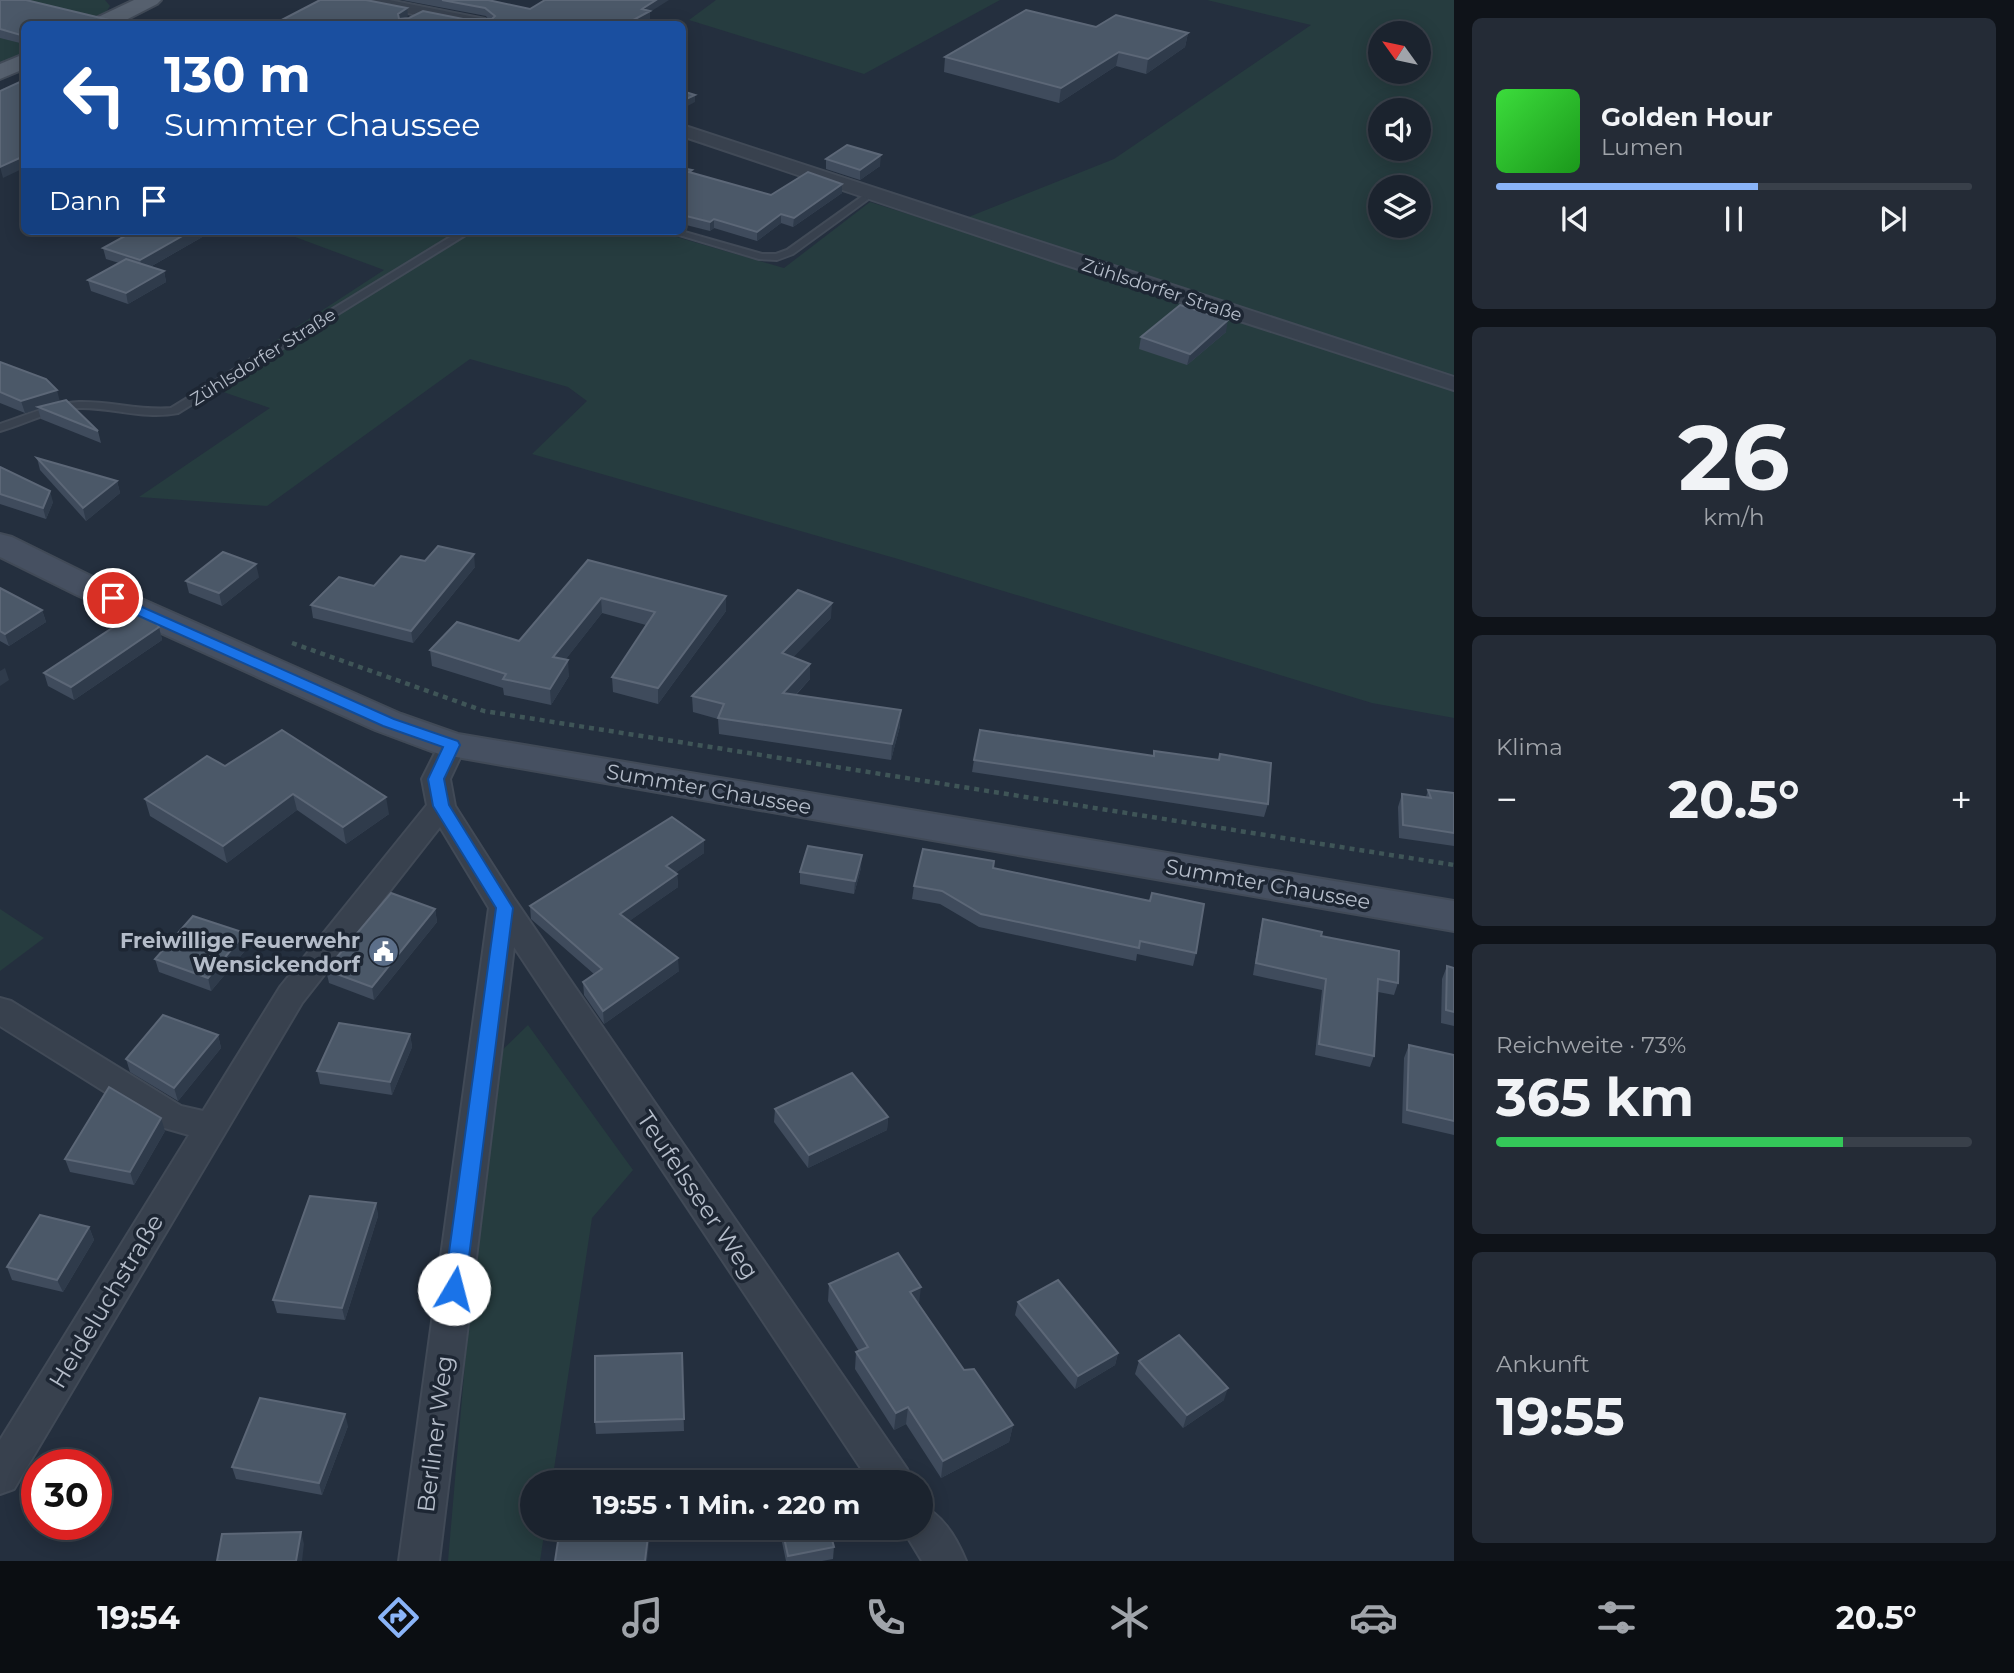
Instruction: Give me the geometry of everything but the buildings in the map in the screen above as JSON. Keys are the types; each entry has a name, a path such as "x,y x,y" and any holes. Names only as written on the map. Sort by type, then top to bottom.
{"main road":[{"path":"108,21 150,0"},
{"path":"0,72 21,62"},
{"name":"Summter Chaussee","path":"0,544 89,588 388,722 452,745 1454,916"}],"street":[{"path":"366,0 420,15 463,21"},
{"name":"Zühlsdorfer Straße","path":"686,131 1066,259 1454,384"},
{"path":"452,745 436,779 441,806 504,908"},
{"name":"Heideluchstraße","path":"0,1476 291,995 441,806"},
{"name":"Teufelsseer Weg","path":"504,908 884,1470"},
{"name":"Berliner Weg","path":"419,1561 504,908"},
{"path":"0,1010 173,1118 212,1126"},
{"path":"931,1540 946,1561"}],"lane":[{"path":"685,235 762,257 777,257 790,253 872,193"},
{"name":"Zühlsdorfer Straße","path":"0,428 55,410 83,405 141,414 174,411 460,235"}],"path":[{"path":"285,641 484,712 1454,865"}],"green space":[{"path":"17,0 105,0 110,6 94,21 21,21 21,54 0,64 0,7"},
{"path":"716,0 1000,0 864,74 689,20"},
{"path":"1207,0 1454,0 1454,718 1372,703 898,559 532,454 587,401 568,387 470,359 267,506 139,497 270,408 206,386 384,270 290,235 670,235 784,268 870,202 946,226 1114,159 1311,25"},
{"path":"0,909 44,938 0,971"},
{"path":"528,1025 633,1170 592,1218 554,1470 520,1470 520,1540 543,1540 540,1561 448,1561 491,1061"}],"place":[{"name":"Freiwillige Feuerwehr Wensickendorf","path":"383,952"}],"route":[{"path":"113,598 388,722 452,745 436,779 441,806 504,908 454,1289"}]}
